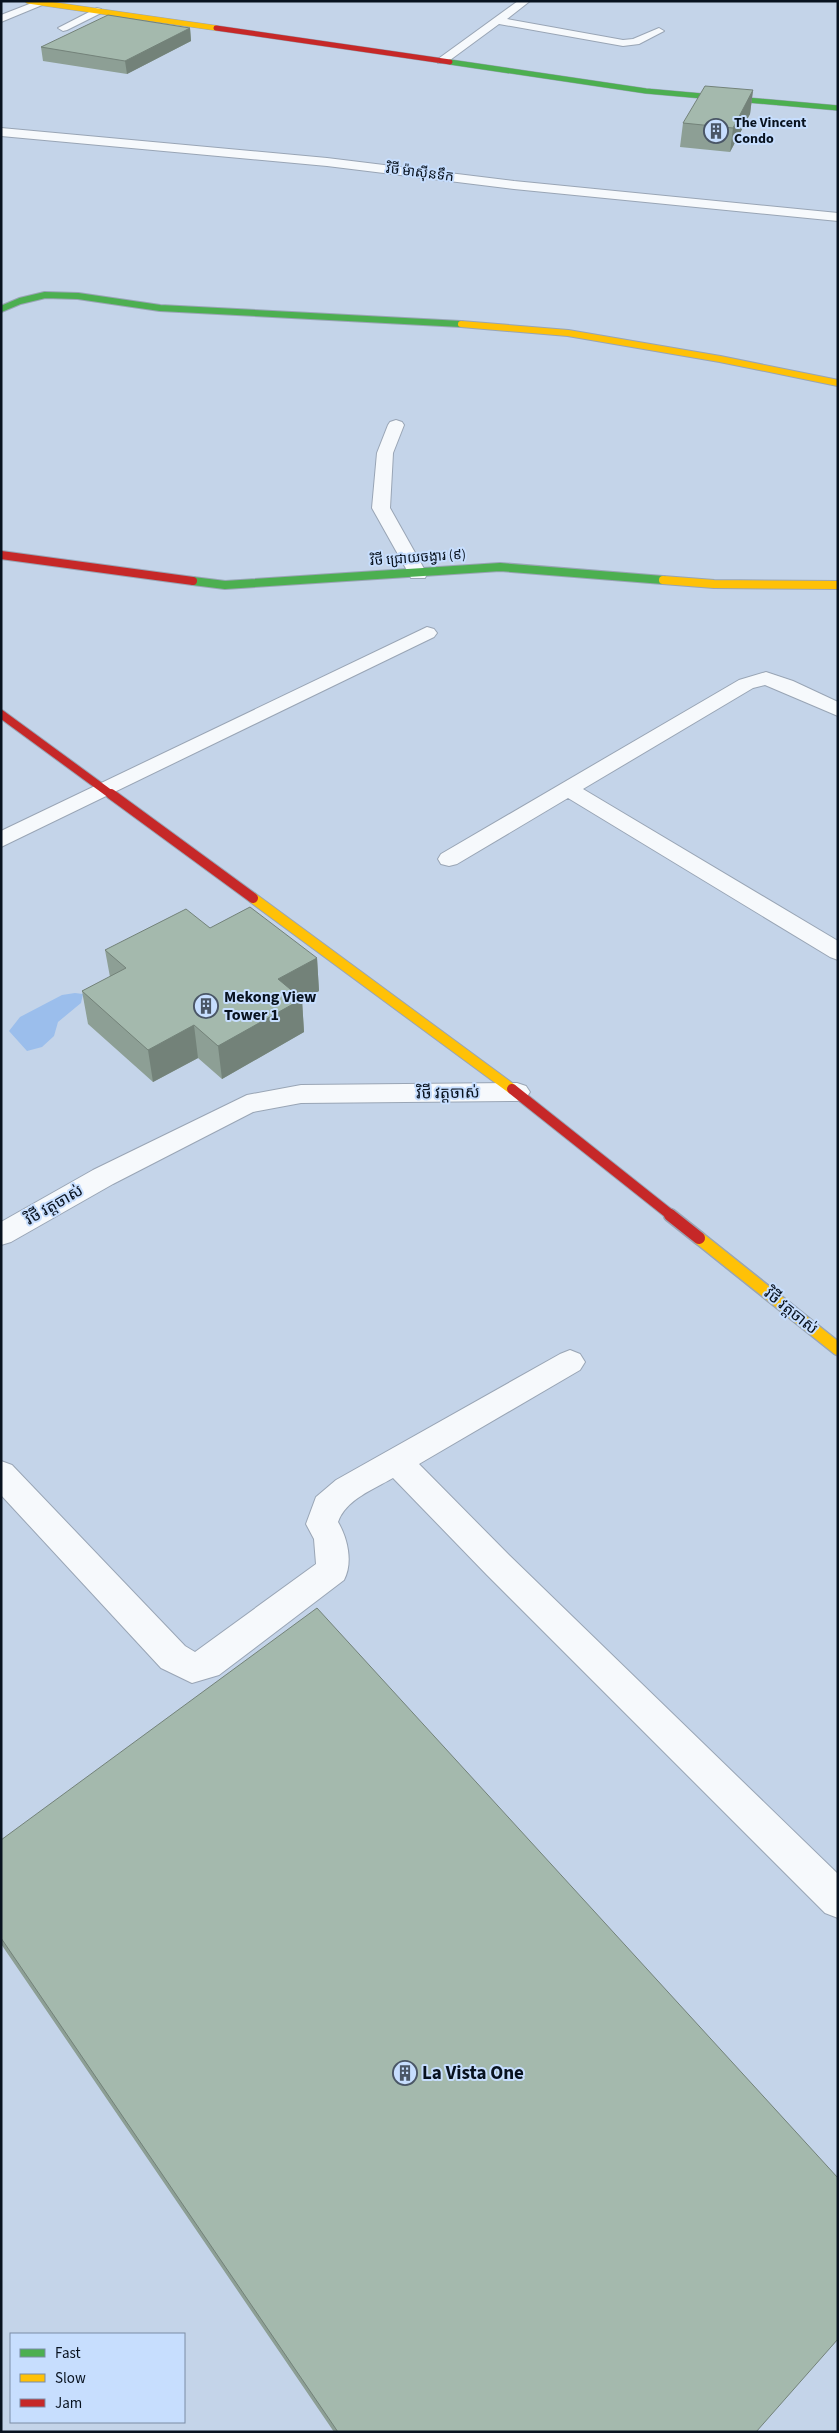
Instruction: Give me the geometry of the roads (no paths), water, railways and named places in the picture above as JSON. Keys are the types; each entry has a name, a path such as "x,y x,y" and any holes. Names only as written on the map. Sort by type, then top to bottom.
{"street":[{"path":"29,1 646,91 838,108"},
{"path":"442,62 525,1"},
{"path":"1,19 42,3"},
{"path":"63,28 97,11"},
{"path":"498,21 610,42 635,42 659,31"},
{"name":"វិថី ម៉ាស៊ីនទឹក","path":"1,132 326,162 514,185 838,217"},
{"path":"1,309 20,300 45,295 78,296 160,308 460,324 559,332 720,359 838,383"},
{"path":"396,425 385,453 381,508 418,574"},
{"name":"វិថី ជ្រោយចង្វារ (៩)","path":"1,555 225,585 418,574 500,567 714,584 838,585"},
{"path":"1,840 428,633"},
{"path":"449,859 746,684 766,678 786,685 838,710"},
{"path":"1,714 517,1092"},
{"path":"568,789 838,952"},
{"name":"វិថី វត្តចាស់","path":"1,1235 103,1177 247,1104 301,1094 517,1092 838,1349"},
{"path":"1,1474 173,1657 192,1668 207,1664 333,1570 330,1537 322,1524 327,1507 347,1489 570,1362"},
{"path":"396,1461 498,1565 838,1900"}],"water":[{"path":"83,994 81,1003 58,1022 54,1036 42,1047 27,1051 9,1031 20,1017 62,995"}],"place":[{"name":"The Vincent Condo","path":"716,131"},
{"name":"Mekong View Tower 1","path":"206,1006"},
{"name":"La Vista One","path":"405,2073"}]}
